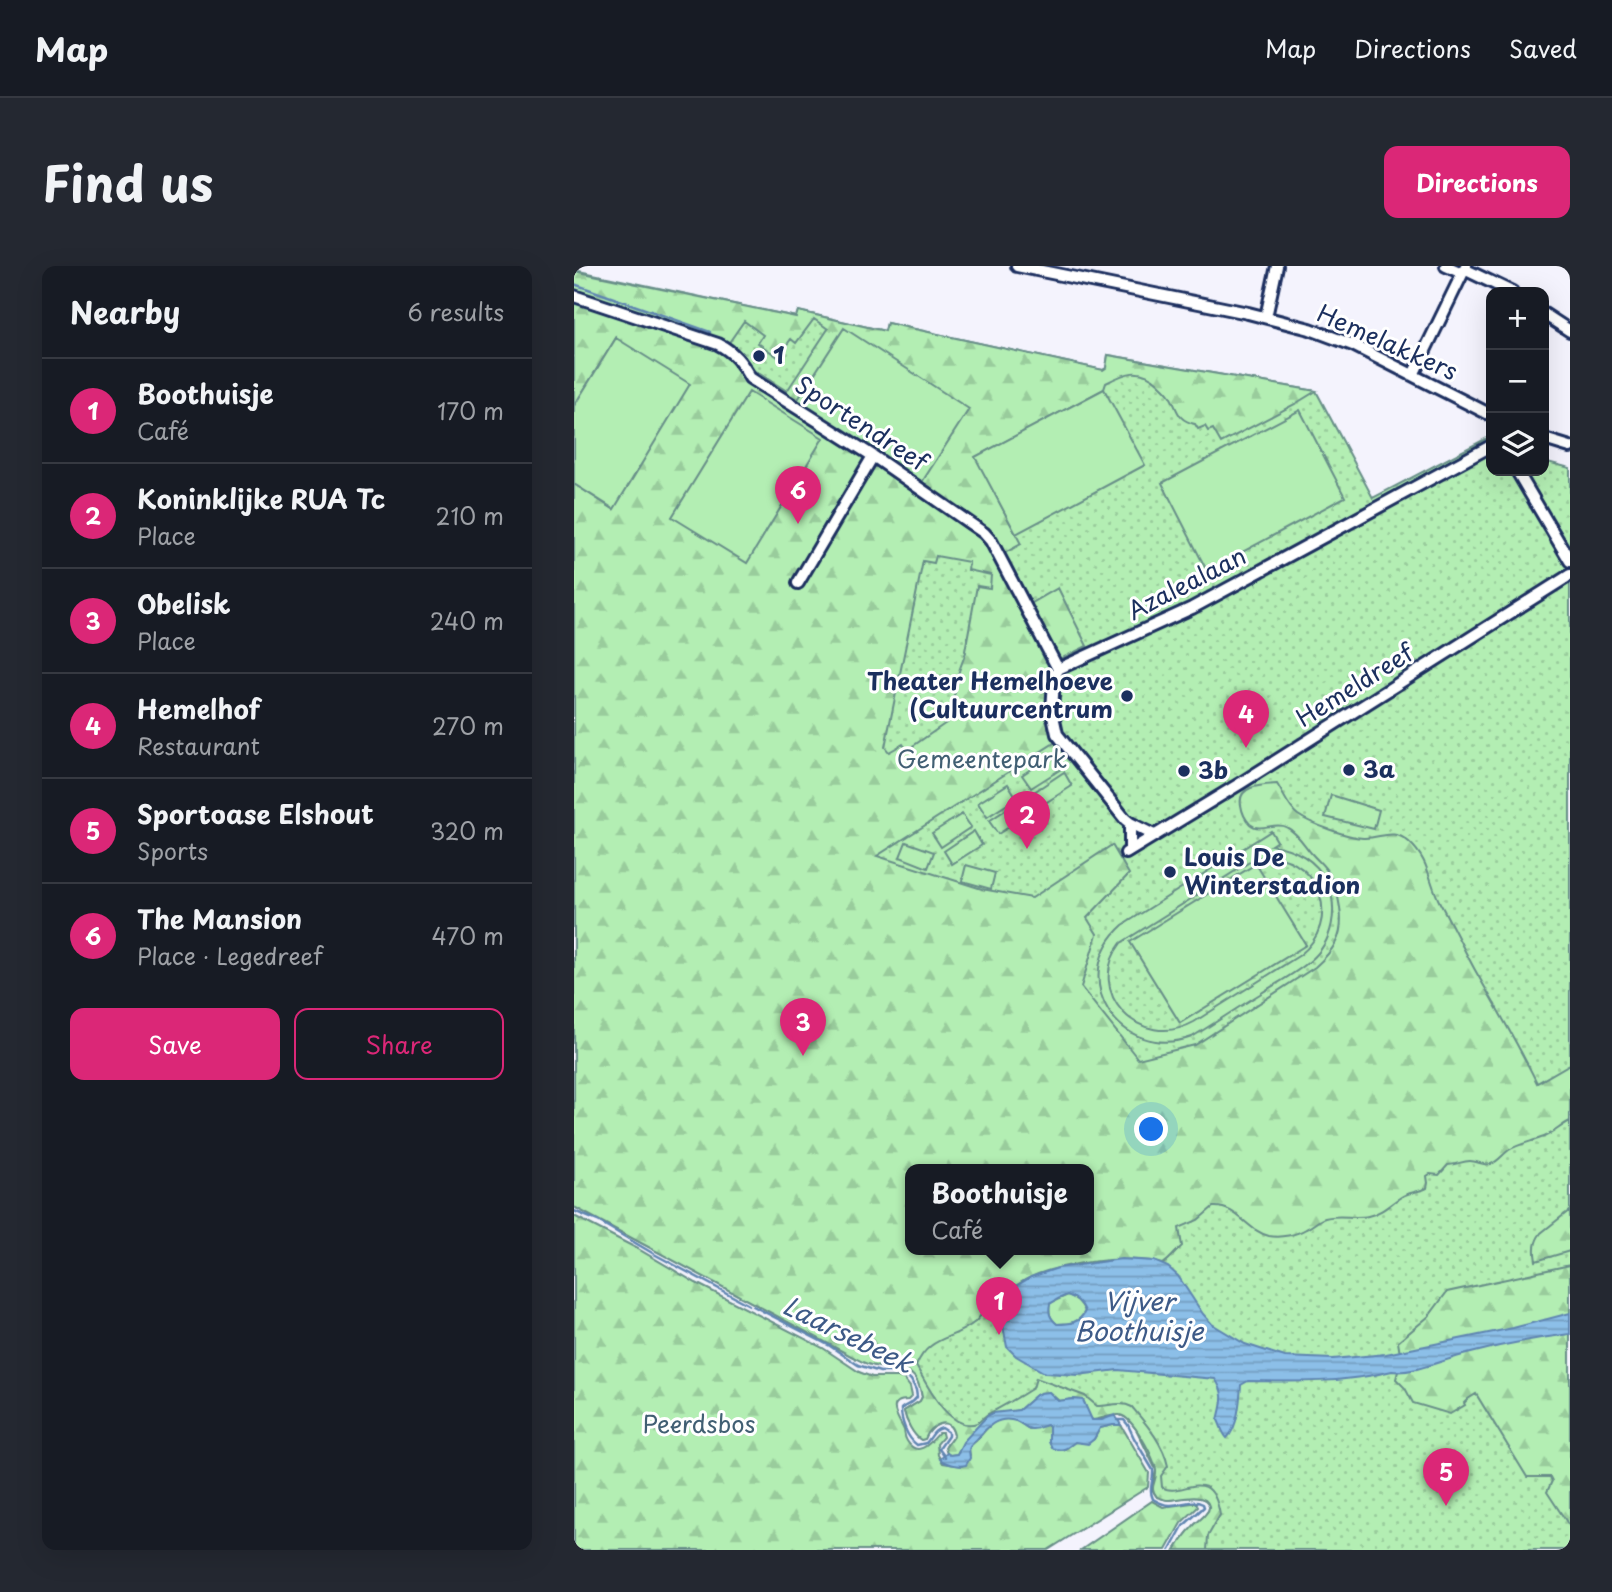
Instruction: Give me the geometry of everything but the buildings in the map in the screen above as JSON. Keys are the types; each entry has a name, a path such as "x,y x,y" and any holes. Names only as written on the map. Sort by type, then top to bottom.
{"street":[{"name":"Hemelakkers","path":"1017,266 1266,317 1310,329 1353,345 1487,413"},
{"path":"1266,317 1278,266"},
{"path":"1446,266 1464,269 1501,287"},
{"path":"1413,375 1464,269"},
{"name":"Sportendreef","path":"574,296 728,349 750,378 922,488 984,533 991,541 1058,669"},
{"path":"1549,317 1570,331"},
{"path":"1549,441 1570,447"},
{"name":"Azalealaan","path":"1058,669 1192,608 1486,449"},
{"path":"798,583 873,456"},
{"path":"1520,476 1570,561"},
{"name":"Hemeldreef","path":"1130,823 1128,852 1570,575"},
{"path":"1058,669 1054,680 1052,711 1057,734 1130,823 1154,835"}],"green space":[{"name":"Gemeentepark","path":"574,270 796,317 798,311 885,331 887,323 1103,370 1106,368 1108,355 1316,391 1373,498 1486,439 1486,476 1549,476 1549,462 1570,468 1570,1550 1175,1550 1208,1512 1209,1506 1203,1499 1191,1497 1168,1500 1157,1497 1152,1489 1156,1470 1136,1429 1127,1418 1115,1415 1102,1420 1006,1411 993,1413 947,1453 946,1445 954,1435 948,1425 944,1423 935,1426 925,1439 921,1440 908,1423 904,1411 922,1397 913,1375 903,1370 874,1366 574,1207"},
{"path":"574,271 796,317 798,311 885,331 887,323 1103,370 1106,368 1108,355 1316,391 1221,443 1213,429 1208,431 1205,426 1198,429 1195,424 1184,420 1169,394 1158,383 1145,374 1132,373 1106,383 1104,389 976,457 1021,544 1003,554 1030,604 1058,588 1087,646 1056,661 1048,675 1046,721 1054,743 877,856 982,889 1032,898 1112,845 1129,874 1087,918 1097,934 1081,987 1138,1059 1195,1045 1315,967 1327,956 1336,942 1341,926 1340,908 1333,881 1326,868 1290,829 1277,825 1254,826 1243,813 1243,793 1253,787 1277,784 1289,805 1304,819 1356,837 1392,834 1409,842 1421,856 1440,903 1537,1083 1570,1064 1570,1121 1545,1137 1509,1150 1494,1163 1470,1161 1448,1165 1439,1175 1427,1176 1427,1188 1404,1195 1378,1213 1363,1217 1325,1218 1288,1236 1274,1237 1261,1233 1229,1210 1213,1207 1198,1220 1179,1228 1182,1246 1163,1264 1111,1260 1070,1265 1033,1276 1003,1295 975,1322 934,1343 921,1356 916,1366 933,1395 948,1414 967,1424 977,1423 1033,1388 1036,1378 1085,1396 1097,1406 1119,1404 1132,1407 1154,1435 1166,1458 1168,1466 1161,1476 1162,1487 1169,1490 1202,1486 1210,1490 1216,1499 1220,1515 1208,1536 1207,1550 1175,1550 1208,1512 1209,1506 1203,1499 1191,1497 1168,1500 1157,1497 1153,1490 1156,1471 1152,1457 1137,1430 1125,1417 1118,1415 1093,1420 1083,1400 1059,1401 1049,1392 1040,1393 1019,1410 990,1415 965,1440 957,1454 950,1455 945,1448 954,1435 948,1425 944,1423 935,1426 925,1439 921,1440 908,1423 904,1411 922,1397 913,1375 860,1360 574,1207 574,484 613,509 616,338 574,406","holes":["814,319 828,329 787,391 747,366 742,354 728,344 744,321 763,335 758,343 778,357 791,339 796,343","936,556 969,562 968,570 991,575 990,588 977,586 966,652 959,671 949,721 907,750 903,744 889,752 885,747 923,561 934,563"]},
{"path":"844,328 969,409 922,482 797,401"},
{"path":"616,338 690,384 614,509 574,484 574,406"},
{"path":"1104,389 1145,465 1016,534 975,457"},
{"path":"749,392 823,438 747,563 672,517"},
{"path":"1300,410 1345,497 1207,571 1162,483"},
{"path":"1052,755 1061,769 1031,788 1022,775"},
{"path":"1064,772 1072,786 1042,805 1034,792"},
{"path":"1008,784 1017,798 987,817 978,803"},
{"path":"1331,795 1379,810 1374,829 1325,817"},
{"path":"1019,801 1028,815 998,834 989,821"},
{"path":"962,814 971,827 941,847 932,833"},
{"path":"974,831 982,845 952,864 944,851"},
{"path":"1271,831 1277,841 1271,845 1296,852 1317,867 1327,882 1333,903 1329,935 1310,961 1192,1037 1166,1042 1142,1038 1123,1027 1108,1010 1100,990 1099,968 1106,946 1123,925","holes":["1271,856 1289,861 1303,869 1313,881 1320,895 1322,911 1320,926 1313,942 1300,955 1194,1022 1174,1029 1154,1029 1137,1023 1123,1012 1113,997 1109,980 1111,962 1121,943 1256,858"]},
{"path":"906,842 934,852 928,868 900,857"},
{"path":"1256,864 1306,945 1180,1023 1130,942"},
{"path":"966,865 995,873 991,889 962,881"},
{"path":"1570,1210 1570,1251 1536,1261 1535,1246 1541,1233"},
{"name":"Peerdsbos","path":"574,1216 823,1348 859,1372 872,1377 904,1379 912,1396 897,1403 895,1411 905,1438 911,1446 920,1449 942,1433 943,1437 937,1444 938,1455 943,1463 962,1466 970,1455 971,1445 992,1424 1001,1419 1014,1420 1029,1429 1047,1425 1065,1449 1075,1442 1088,1443 1094,1439 1100,1428 1121,1425 1149,1473 1148,1487 1048,1550 574,1550"},
{"path":"1570,1265 1570,1527 1547,1492 1552,1481 1550,1477 1527,1477 1476,1394 1450,1414 1413,1403 1405,1388 1396,1379 1401,1360 1398,1342 1429,1316 1447,1292"},
{"path":"1068,1295 1078,1301 1085,1311 1074,1322 1057,1324 1050,1315 1050,1303"},
{"path":"1152,1501 1163,1507 1196,1503 1198,1507 1181,1523 1166,1550 1081,1550"}],"water":[{"name":"Vijver Boothuisje","path":"1121,1259 1154,1261 1168,1267 1178,1276 1212,1324 1245,1344 1285,1357 1333,1359 1386,1354 1513,1328 1570,1313 1570,1334 1492,1348 1410,1370 1339,1380 1248,1381 1241,1385 1236,1421 1227,1438 1218,1420 1222,1394 1215,1379 1118,1370 1078,1375 1045,1373 1016,1356 1007,1347 1003,1326 1004,1295 1031,1277 1058,1268","holes":["1067,1295 1076,1299 1085,1311 1074,1322 1057,1324 1050,1315 1050,1304"]},
{"path":"1049,1392 1058,1401 1083,1400 1092,1420 1102,1420 1115,1415 1121,1425 1100,1428 1088,1444 1075,1442 1059,1450 1052,1448 1049,1442 1047,1425 1031,1429 1016,1421 998,1421 989,1426 971,1446 966,1465 952,1465 940,1459 947,1453 957,1454 963,1442 987,1416 1019,1410 1036,1395"}],"waterway":[{"path":"574,284 710,332"},
{"name":"Laarsebeek","path":"574,1211 598,1221 749,1305"},
{"name":"Laarsebeek","path":"753,1306 830,1346 858,1365 880,1372 905,1375 911,1380 917,1397 901,1409 903,1424 917,1445 926,1443 939,1429 948,1432 939,1449 945,1457"},
{"name":"Laarsebeek","path":"1117,1420 1124,1420 1128,1425 1153,1470 1153,1499 1167,1505 1194,1502 1203,1504 1204,1507 1183,1526 1170,1550"}],"place":[{"name":"1","path":"759,356"},
{"name":"The Mansion","path":"798,524"},
{"name":"Theater Hemelhoeve (Cultuurcentrum","path":"1127,696"},
{"name":"Hemelhof","path":"1246,748"},
{"name":"3a","path":"1349,770"},
{"name":"3b","path":"1184,771"},
{"name":"Koninklijke RUA Tc","path":"1027,849"},
{"name":"Louis De Winterstadion","path":"1170,872"},
{"name":"Obelisk","path":"803,1056"},
{"name":"Boothuisje","path":"999,1335"},
{"name":"Sportoase Elshout","path":"1446,1506"}]}
